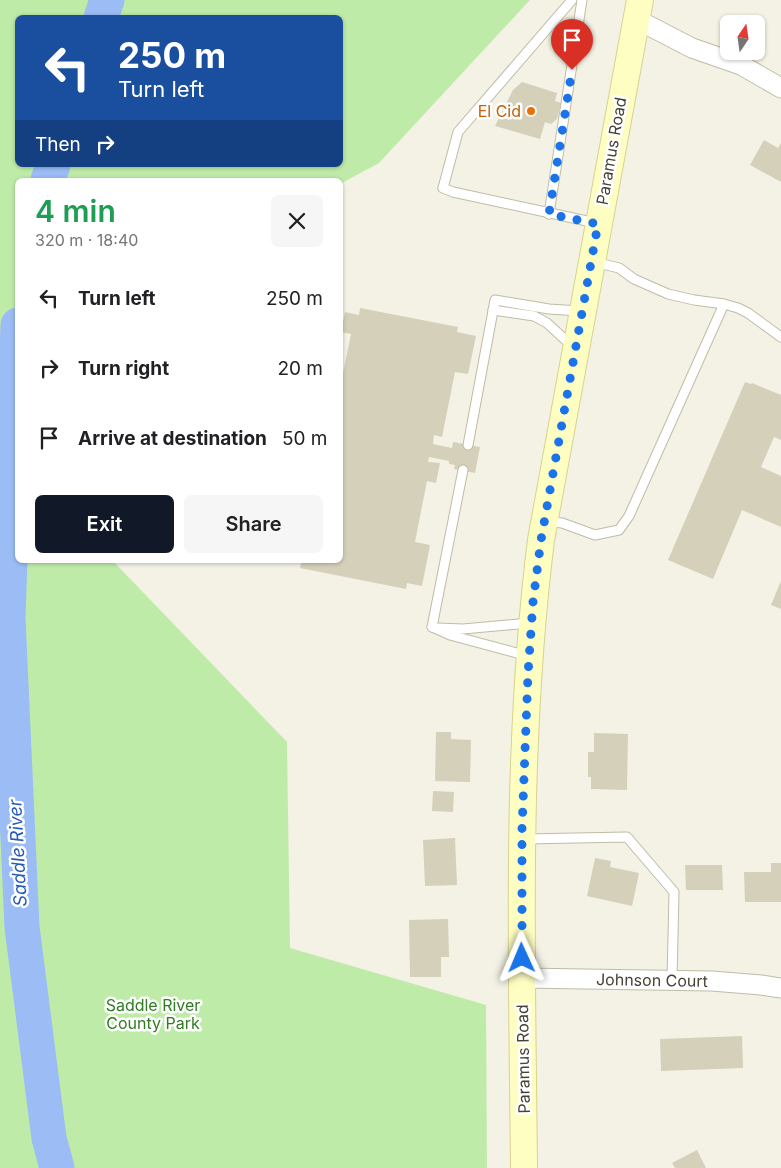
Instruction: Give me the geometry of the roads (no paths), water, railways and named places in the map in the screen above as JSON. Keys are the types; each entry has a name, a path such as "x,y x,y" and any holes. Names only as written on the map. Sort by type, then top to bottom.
{"main road":[{"name":"Paramus Road","path":"524,1168 521,900 529,656 532,622 545,520 638,9"}],"street":[{"path":"638,9 692,48 741,65 781,88"},
{"name":"Johnson Court","path":"522,978 712,981 781,988"}],"lane":[{"path":"572,0 458,132 444,188 453,192 598,224"},
{"path":"549,214 582,0"},
{"path":"591,261 619,268 634,279 668,294 724,304 748,313 781,337"},
{"path":"468,445 495,300 549,309 582,311"},
{"path":"545,520 562,523 596,534 619,530 629,516 724,304"},
{"path":"493,310 534,316 545,322 576,349"},
{"path":"432,628 463,470"},
{"path":"432,628 463,629 532,622"},
{"path":"432,628 450,636 529,656"},
{"path":"522,839 627,837 674,892 672,980"}],"waterway":[{"name":"Saddle River","path":"102,15 107,0"},
{"name":"Saddle River","path":"49,178 52,167"},
{"name":"Saddle River","path":"15,413 8,618 22,927 49,1138 57,1168"}],"place":[{"name":"El Cid","path":"531,111"}],"park label":[{"name":"Saddle River County Park","path":"153,1014"}]}
